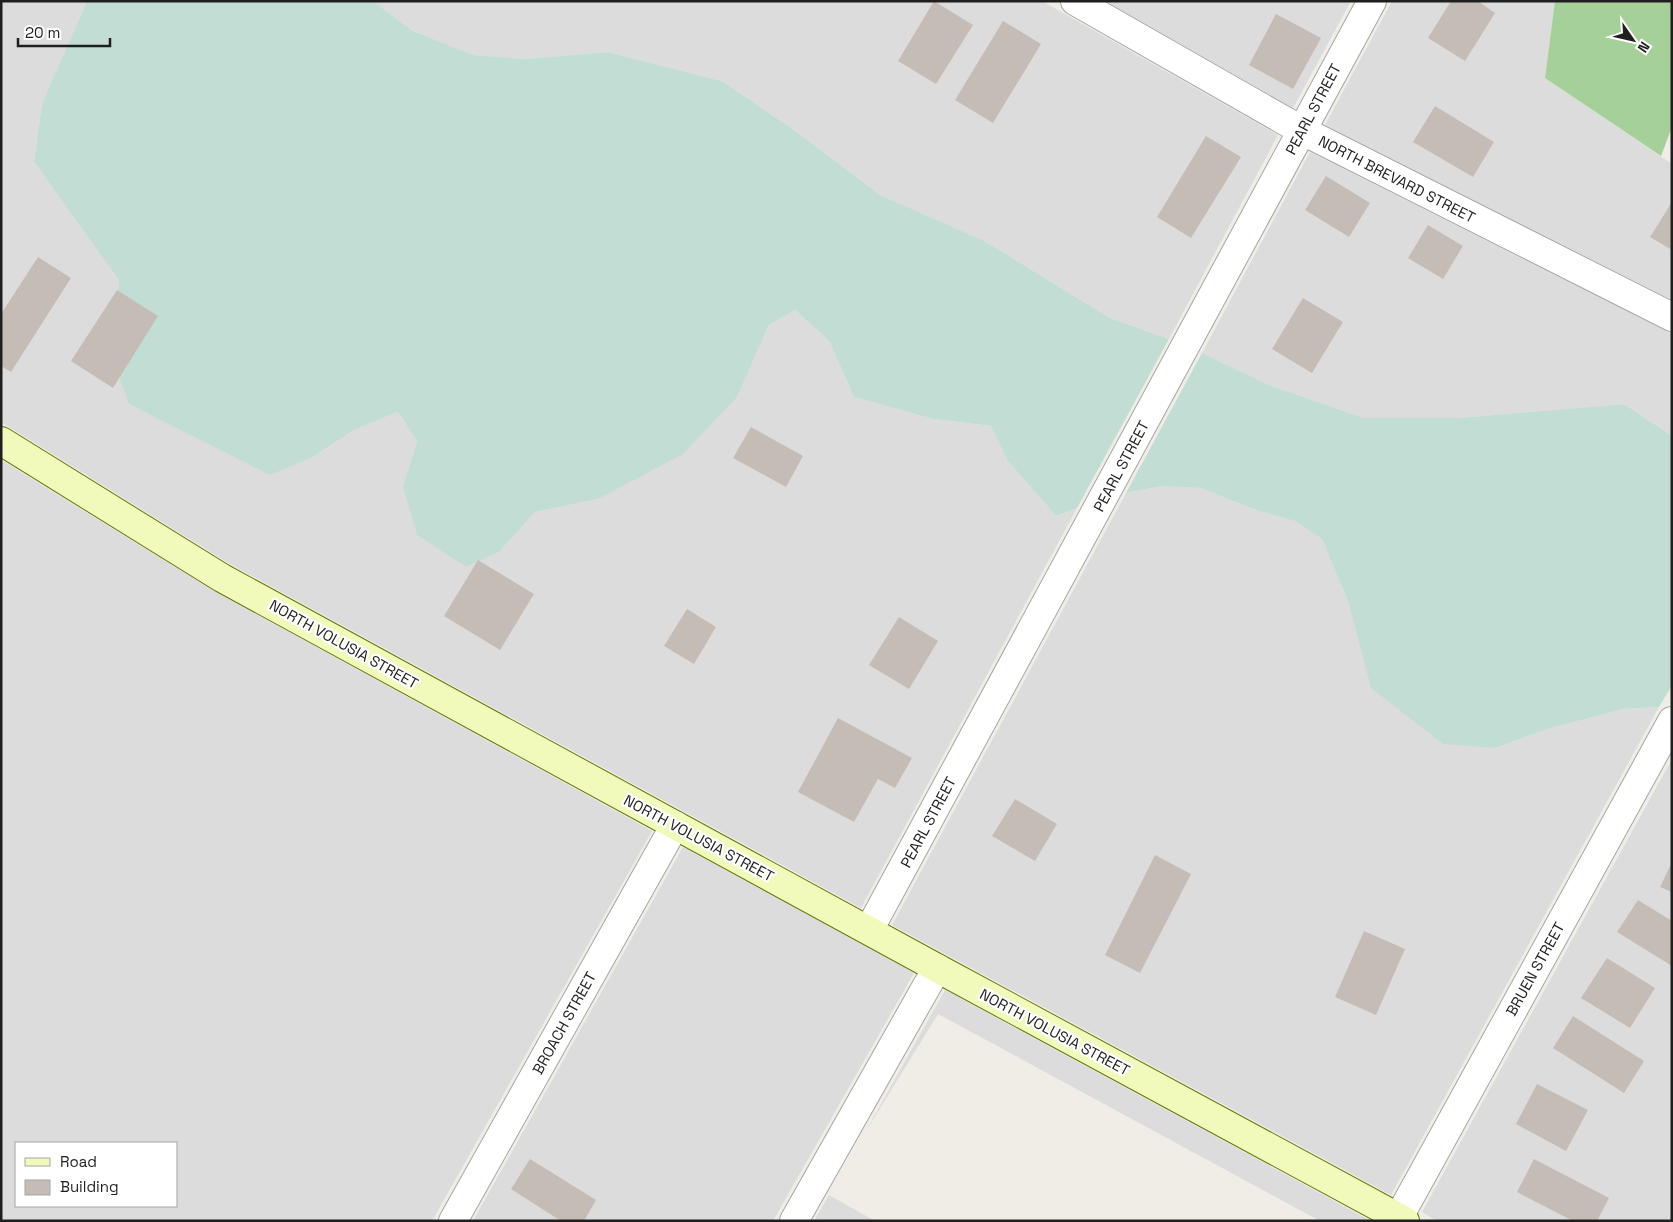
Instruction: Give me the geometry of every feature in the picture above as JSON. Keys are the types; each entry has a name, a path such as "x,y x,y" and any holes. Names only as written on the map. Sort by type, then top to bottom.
{"main road":[{"name":"NORTH VOLUSIA STREET","path":"1,441 222,578 1402,1219"}],"street":[{"name":"NORTH BREVARD STREET","path":"1074,1 1301,130 1672,317"},
{"name":"PEARL STREET","path":"869,930 1372,1"},
{"name":"BRUEN STREET","path":"1402,1219 1672,721"},
{"name":"BROACH STREET","path":"453,1221 676,825"},
{"path":"794,1221 937,968"}],"shaded area":[{"path":"1,1 87,1 42,103 34,160 119,280 110,352 313,457 354,430 398,412 417,441 403,486 500,551 535,512 598,499 737,397 769,325 795,310 829,341 854,397 933,419 991,426 1007,460 1056,516 1077,508 861,908 230,564 1,422"},
{"path":"87,1 373,1 411,30 473,55 525,59 608,52 722,81 797,132 880,195 983,240 1110,318 1169,339 1077,508 1056,516 1007,460 991,426 933,419 854,397 829,341 795,310 769,325 737,397 683,454 598,499 535,512 500,551 466,567 417,535 403,486 417,441 398,412 354,430 313,457 270,475 129,404 110,352 119,280 34,161 42,103"},
{"path":"373,1 1042,1 1278,135 1169,339 1110,318 983,240 880,195 797,132 722,81 608,52 525,59 472,55 411,30"},
{"path":"1106,1 1351,1 1293,108"},
{"path":"1392,1 1555,1 1545,78 1672,164 1672,300 1325,125"},
{"path":"1310,152 1672,334 1672,436 1624,404 1458,418 1364,418 1269,385 1202,353"},
{"path":"1202,353 1269,385 1364,418 1458,418 1624,404 1672,436 1672,685 1659,707 1623,709 1548,729 1495,748 1443,744 1371,688 1349,604 1322,539 1295,521 1256,510 1200,488 1162,486 1126,493"},
{"path":"1,460 214,591 652,831 432,1221 1,1221"},
{"path":"1162,486 1200,488 1256,510 1296,521 1322,539 1349,604 1495,748 1548,729 1623,709 1659,707 1391,1195 892,925 1126,493"},
{"path":"1672,759 1672,1221 1437,1221 1422,1212"},
{"path":"683,847 914,973 773,1221 473,1221"},
{"path":"945,990 1371,1221 1320,1221 938,1014 863,1136"},
{"path":"829,1195 875,1221 814,1221"}],"green space":[{"path":"1555,1 1672,1 1672,127 1661,156 1545,78"}],"building":[{"path":"934,1 973,25 936,84 898,61"},
{"path":"1451,1 1478,1 1495,13 1465,61 1428,38"},
{"path":"1276,14 1321,38 1293,89 1249,65"},
{"path":"1003,21 1041,44 993,123 955,100"},
{"path":"1435,106 1494,142 1473,177 1413,142"},
{"path":"1206,136 1241,157 1191,238 1157,217"},
{"path":"1326,176 1370,203 1349,237 1305,210"},
{"path":"1672,202 1672,250 1650,237"},
{"path":"1428,225 1463,246 1443,279 1408,258"},
{"path":"38,257 71,278 11,372 1,366 1,314"},
{"path":"117,290 158,316 113,388 71,361"},
{"path":"1303,298 1343,322 1312,373 1272,349"},
{"path":"751,427 803,456 786,487 733,458"},
{"path":"478,560 534,594 500,650 444,616"},
{"path":"687,609 716,627 694,664 664,646"},
{"path":"899,617 938,641 909,689 869,665"},
{"path":"838,718 912,758 895,788 878,779 854,822 798,792"},
{"path":"1015,799 1057,824 1035,861 992,836"},
{"path":"1155,855 1191,874 1140,973 1105,955"},
{"path":"1672,862 1672,892 1660,887"},
{"path":"1638,900 1672,921 1672,966 1617,932"},
{"path":"1364,931 1405,949 1376,1015 1335,997"},
{"path":"1607,958 1655,988 1630,1028 1581,998"},
{"path":"1573,1016 1644,1061 1624,1093 1553,1048"},
{"path":"1537,1084 1588,1110 1566,1151 1516,1124"},
{"path":"530,1159 596,1200 584,1221 561,1221 511,1189"},
{"path":"1534,1159 1609,1198 1597,1221 1573,1221 1517,1192"}]}
